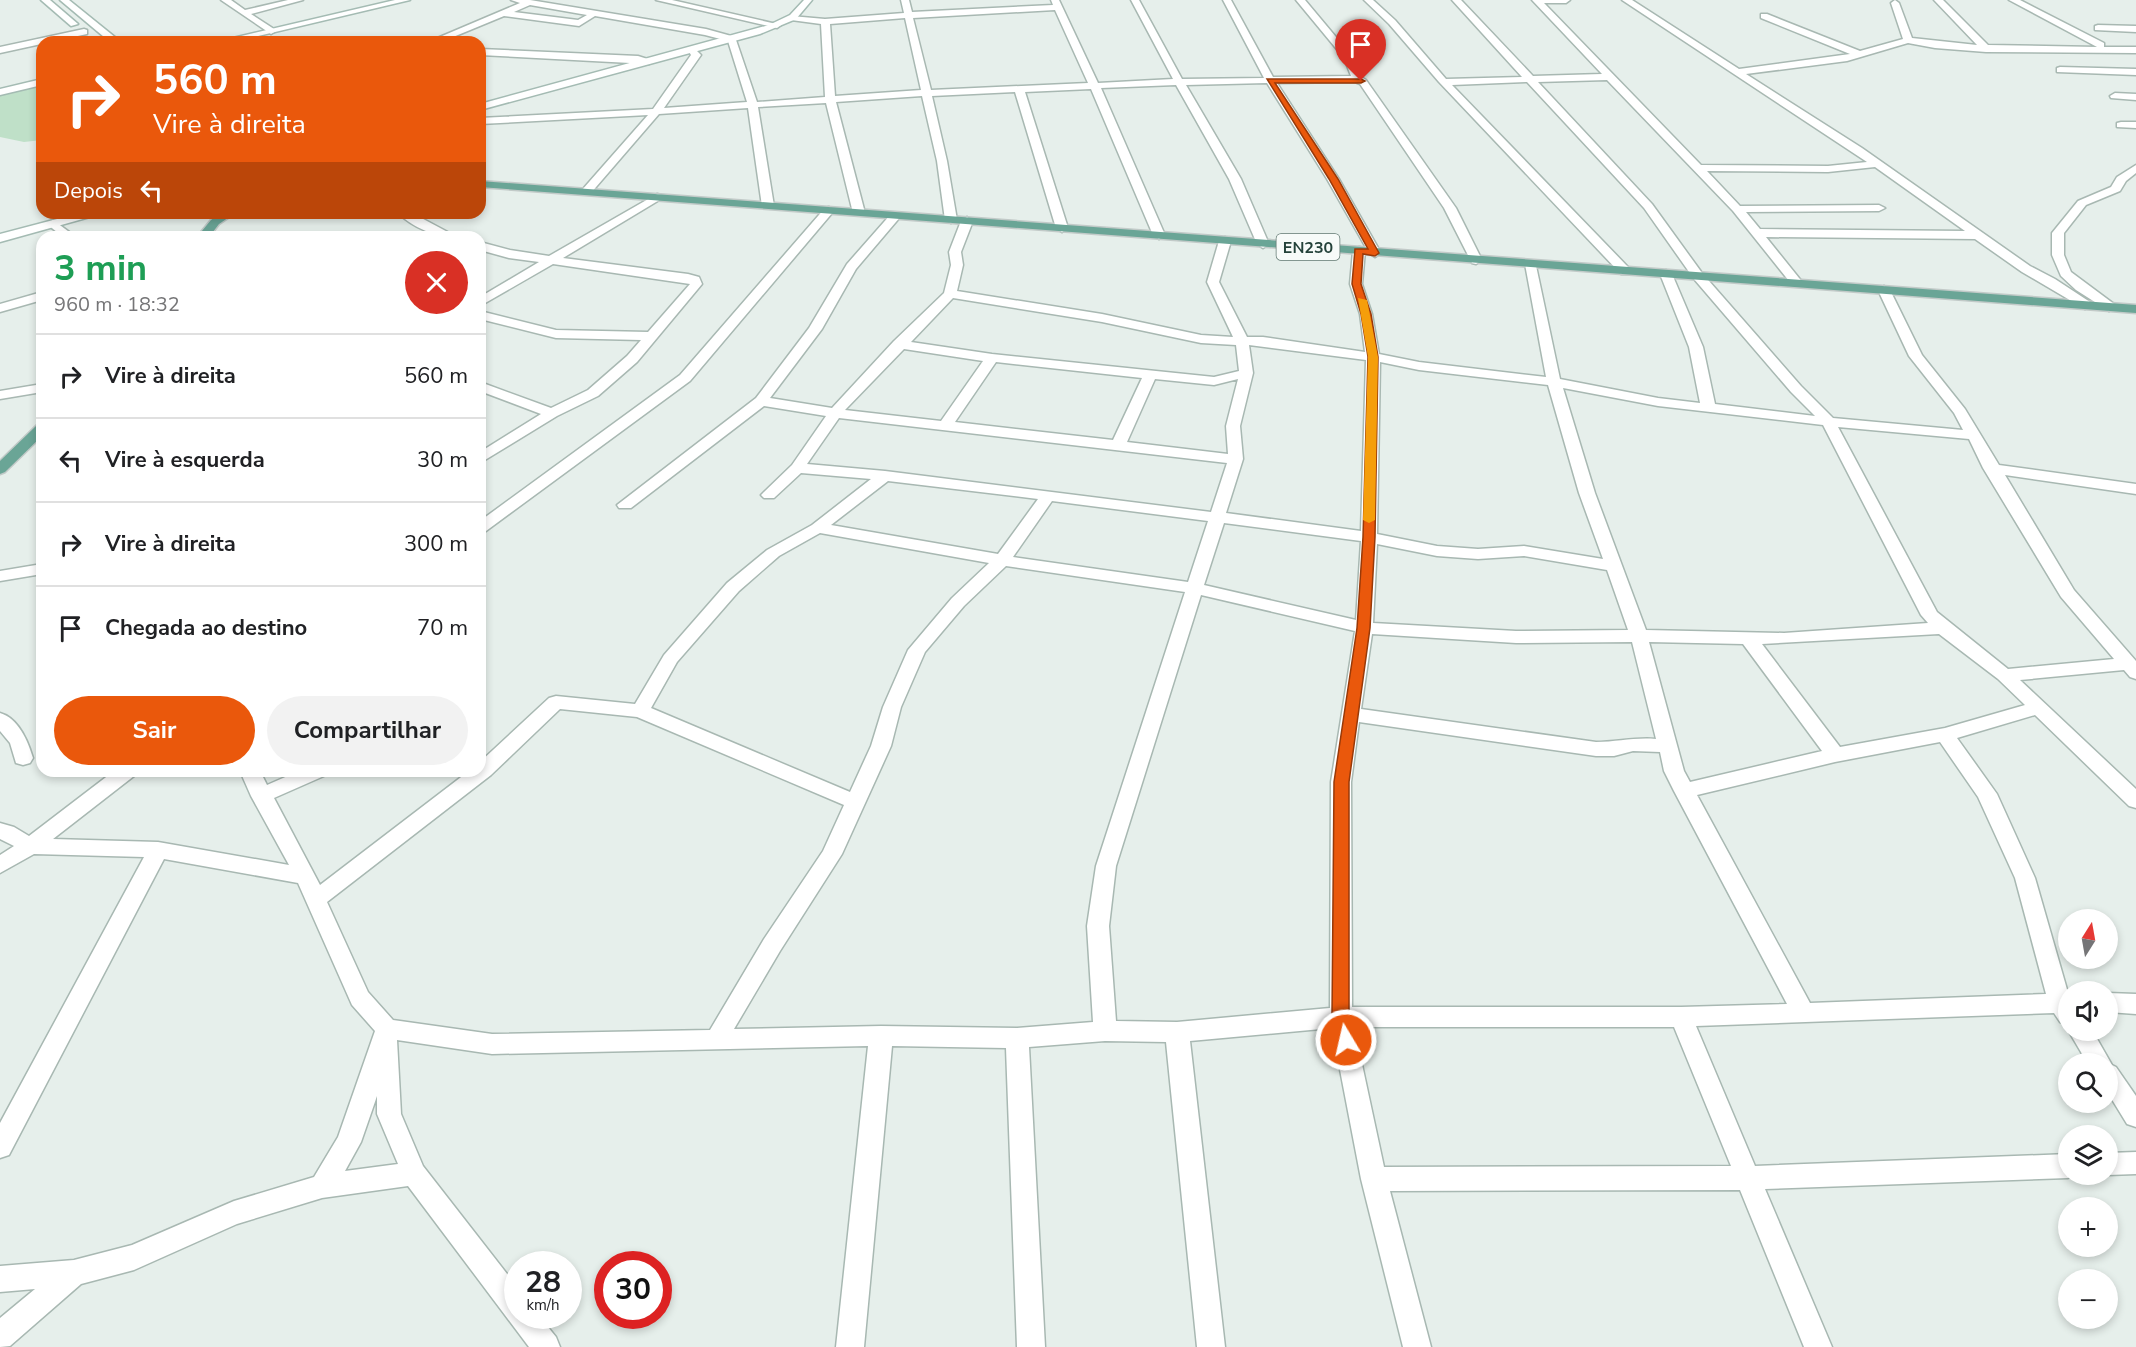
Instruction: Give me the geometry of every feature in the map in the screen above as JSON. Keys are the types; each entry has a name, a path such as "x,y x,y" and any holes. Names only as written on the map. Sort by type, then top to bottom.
{"main road":[{"name":"EN230","path":"486,184 2136,309"},
{"path":"0,469 36,435"}],"street":[{"path":"45,0 87,34 76,36"},
{"path":"64,0 109,36"},
{"path":"225,0 271,31"},
{"path":"243,13 299,0"},
{"path":"248,36 406,0"},
{"path":"515,0 706,32 732,39"},
{"path":"660,0 777,25"},
{"path":"486,105 777,25 794,18 805,8 808,0"},
{"path":"769,495 797,468 835,413 950,294 957,265 955,252 959,220 942,161 905,0"},
{"path":"1136,0 1179,82 1235,178 1263,244"},
{"path":"1227,0 1269,80 1334,179 1367,252 1356,284 1366,314 1373,357 1369,537 1364,628 1341,782 1341,1017 1374,1179 1417,1347"},
{"path":"1300,0 1348,57 1357,79"},
{"path":"1368,0 1392,22 1444,82 1625,271"},
{"path":"1456,0 1648,206 1698,276 1828,421 1930,615 1943,628 2004,675 2136,801"},
{"path":"1537,1 1566,0"},
{"path":"1626,0 1877,164 2085,306"},
{"path":"1938,0 1986,49"},
{"path":"2013,0 2061,23 2082,38 2136,60"},
{"path":"1537,1 1700,168 1737,209 1797,283"},
{"path":"447,36 528,3"},
{"path":"794,18 825,22 908,15 989,4 1056,3 1122,145 1159,236"},
{"path":"1895,3 1908,40"},
{"path":"501,13 579,23 595,13"},
{"path":"1764,16 1861,55"},
{"path":"825,22 830,99 859,213"},
{"path":"2098,28 2136,29"},
{"path":"261,33 266,36"},
{"path":"732,39 753,105 768,206"},
{"path":"1737,72 1861,55 1908,40 1935,45 1986,49 2136,50"},
{"path":"0,50 36,43"},
{"path":"586,192 658,111 696,55 693,50"},
{"path":"486,52 638,58 649,62"},
{"path":"2060,70 2136,72"},
{"path":"1444,82 1609,76"},
{"path":"486,121 532,120 926,93 1179,82 1357,79 1362,82 1450,208 1476,260"},
{"path":"0,92 36,83"},
{"path":"1018,89 1062,228"},
{"path":"2115,96 2136,97"},
{"path":"2121,125 2136,125"},
{"path":"1700,168 1828,169 1877,164"},
{"path":"2109,307 2080,287 2065,273 2058,255 2058,234 2082,203 2116,189 2121,179 2136,168"},
{"path":"486,298 657,197"},
{"path":"1737,209 1879,207"},
{"path":"486,524 685,378 829,210"},
{"path":"625,505 761,401 815,329 851,267 895,216"},
{"path":"0,238 71,219"},
{"path":"413,219 437,231"},
{"path":"53,224 62,231"},
{"path":"1757,233 1978,235"},
{"path":"1105,1031 1098,927 1106,866 1145,751 1236,459 1233,426 1246,373 1242,341 1213,282 1225,241"},
{"path":"486,248 509,254 695,280 696,284 632,359 592,393 552,413 486,455"},
{"path":"1531,264 1554,382 1587,493 1639,636 1674,771 1803,1012"},
{"path":"1666,274 1696,347 1708,407"},
{"path":"1884,290 1916,356 1960,412 1991,468 2067,593 2132,669"},
{"path":"950,294 1102,318 1201,339 1263,341 1419,366 1554,382 1658,402 1902,430 1973,435"},
{"path":"0,308 36,298"},
{"path":"486,316 556,334 653,336"},
{"path":"899,345 992,358 1214,381 1246,373"},
{"path":"945,426 992,358"},
{"path":"1118,445 1150,375"},
{"path":"486,388 552,413"},
{"path":"0,395 36,389"},
{"path":"761,401 835,413 1236,459"},
{"path":"797,468 885,476 1217,517 1369,537 1437,551 1478,554 1524,551 1613,566"},
{"path":"1991,468 2136,489"},
{"path":"640,711 670,659 733,587 773,553 818,528 885,476"},
{"path":"717,1038 772,945 832,854 881,746 892,707 917,650 958,602 1002,560 1048,496"},
{"path":"818,528 1002,560 1195,588 1364,628 1516,637 1639,636 1784,639 1943,628"},
{"path":"0,576 36,569"},
{"path":"1749,639 1835,755"},
{"path":"2004,675 2132,669"},
{"path":"486,765 556,702 640,711 855,802"},
{"path":"1684,790 1835,755 1945,735 2038,708"},
{"path":"1350,714 1596,749 1614,749 1633,744 1668,746"},
{"path":"0,719 19,741 23,758"},
{"path":"1945,735 1987,794 2025,878 2058,982"},
{"path":"0,865 30,846 119,777"},
{"path":"253,777 305,876 360,998 387,1029 389,1114 414,1174 504,1292"},
{"path":"261,796 304,777"},
{"path":"315,900 472,777"},
{"path":"0,831 7,832 30,846 158,850 305,876"},
{"path":"0,1147 158,850"},
{"path":"2118,1003 2136,1004"},
{"path":"387,1029 492,1044 881,1036 1017,1038 1105,1031 1177,1032 1341,1017 1681,1017 1803,1012 2058,1007"},
{"path":"1681,1017 1818,1347"},
{"path":"322,1186 350,1142 387,1029"},
{"path":"1177,1032 1211,1347"},
{"path":"850,1347 881,1036"},
{"path":"1017,1038 1031,1347"},
{"path":"2118,1089 2136,1116"},
{"path":"2118,1164 2136,1163"},
{"path":"1374,1179 1746,1178 2058,1166"},
{"path":"0,1279 74,1273 134,1257 234,1213 322,1186 414,1174"},
{"path":"0,1336 74,1273"},
{"path":"532,1329 546,1347"}],"green space":[{"path":"36,86 36,141 24,142 0,137 0,94"}],"slow traffic":[{"path":"1362,300 1373,357 1369,520"}],"route":[{"path":"1346,1040 1341,1017 1341,782 1364,628 1369,537 1373,357 1366,314 1356,284 1356,267 1359,251 1375,253 1334,179 1269,80 1357,79 1361,81"}]}
